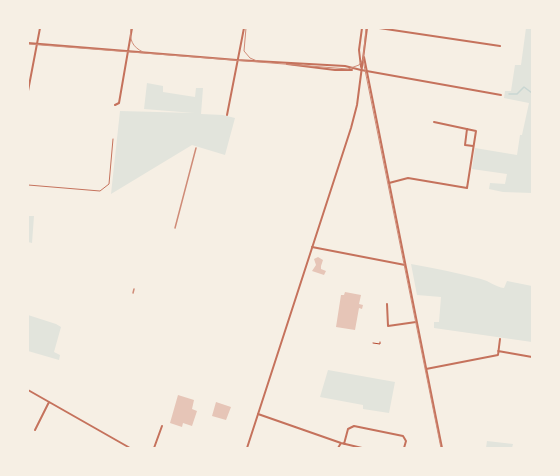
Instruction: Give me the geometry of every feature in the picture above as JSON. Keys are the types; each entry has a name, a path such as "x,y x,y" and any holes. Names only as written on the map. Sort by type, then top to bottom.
{"street":[{"path":"28,92 40,28"},
{"path":"115,105 119,103 132,28"},
{"path":"227,115 244,28"},
{"path":"361,70 359,50 362,28"},
{"path":"247,448 351,128 357,104 367,28"},
{"path":"379,28 500,46"},
{"path":"28,43 287,64 345,66 353,69 366,70 501,95"},
{"path":"364,54 442,448"},
{"path":"287,64 300,67 345,71 353,69"},
{"path":"389,183 408,178 467,188 476,131 434,122"},
{"path":"468,129 465,145 473,146"},
{"path":"312,247 405,265"},
{"path":"387,304 388,326 416,322"},
{"path":"426,369 498,355 500,339"},
{"path":"498,351 532,357"},
{"path":"28,390 130,448"},
{"path":"36,430 49,402"},
{"path":"258,414 352,447 362,448"},
{"path":"154,448 162,426"},
{"path":"344,444 348,429 354,426 403,436 405,438 404,448"},
{"path":"338,448 341,443"}],"lane":[{"path":"28,186 100,191 109,184 113,139"}],"path":[{"path":"373,343 380,344 380,342"}],"shaded area":[{"path":"526,28 532,28 532,193 503,192 489,189 490,183 505,184 507,174 472,169 475,148 517,155 520,135 522,135 529,103 504,98 505,91 511,91 515,65 521,65"},
{"path":"147,83 163,86 163,92 195,97 196,88 203,88 201,114 223,115 235,118 225,155 192,145 111,194 120,111 194,113 144,109"},
{"path":"28,216 34,216 32,243 28,242"},
{"path":"411,264 481,279 504,288 507,281 532,286 532,342 434,328 434,322 439,322 441,297 417,295"},
{"path":"28,315 61,327 54,352 60,355 59,360 28,351"},
{"path":"328,370 395,382 389,413 363,409 363,405 320,397"},
{"path":"487,441 513,444 512,448 486,448"}],"building":[{"path":"318,257 323,260 321,269 326,271 324,275 312,271 316,265 314,259"},
{"path":"345,292 361,295 359,304 363,305 362,309 359,308 355,330 336,327 341,295 344,295"},
{"path":"178,395 194,400 192,409 197,411 192,426 183,423 182,427 170,423"},
{"path":"216,402 231,407 226,420 212,416"}],"waterway":[{"path":"509,94 517,94 524,87 532,93"}],"tram line":[{"path":"131,28 130,36 132,42 136,48 143,52"},
{"path":"246,28 244,51 250,58 257,61"},
{"path":"366,28 363,60 441,448"},
{"path":"28,44 348,69 359,65 364,58"}],"railway":[{"path":"175,228 196,148"},
{"path":"133,293 134,289"}]}
